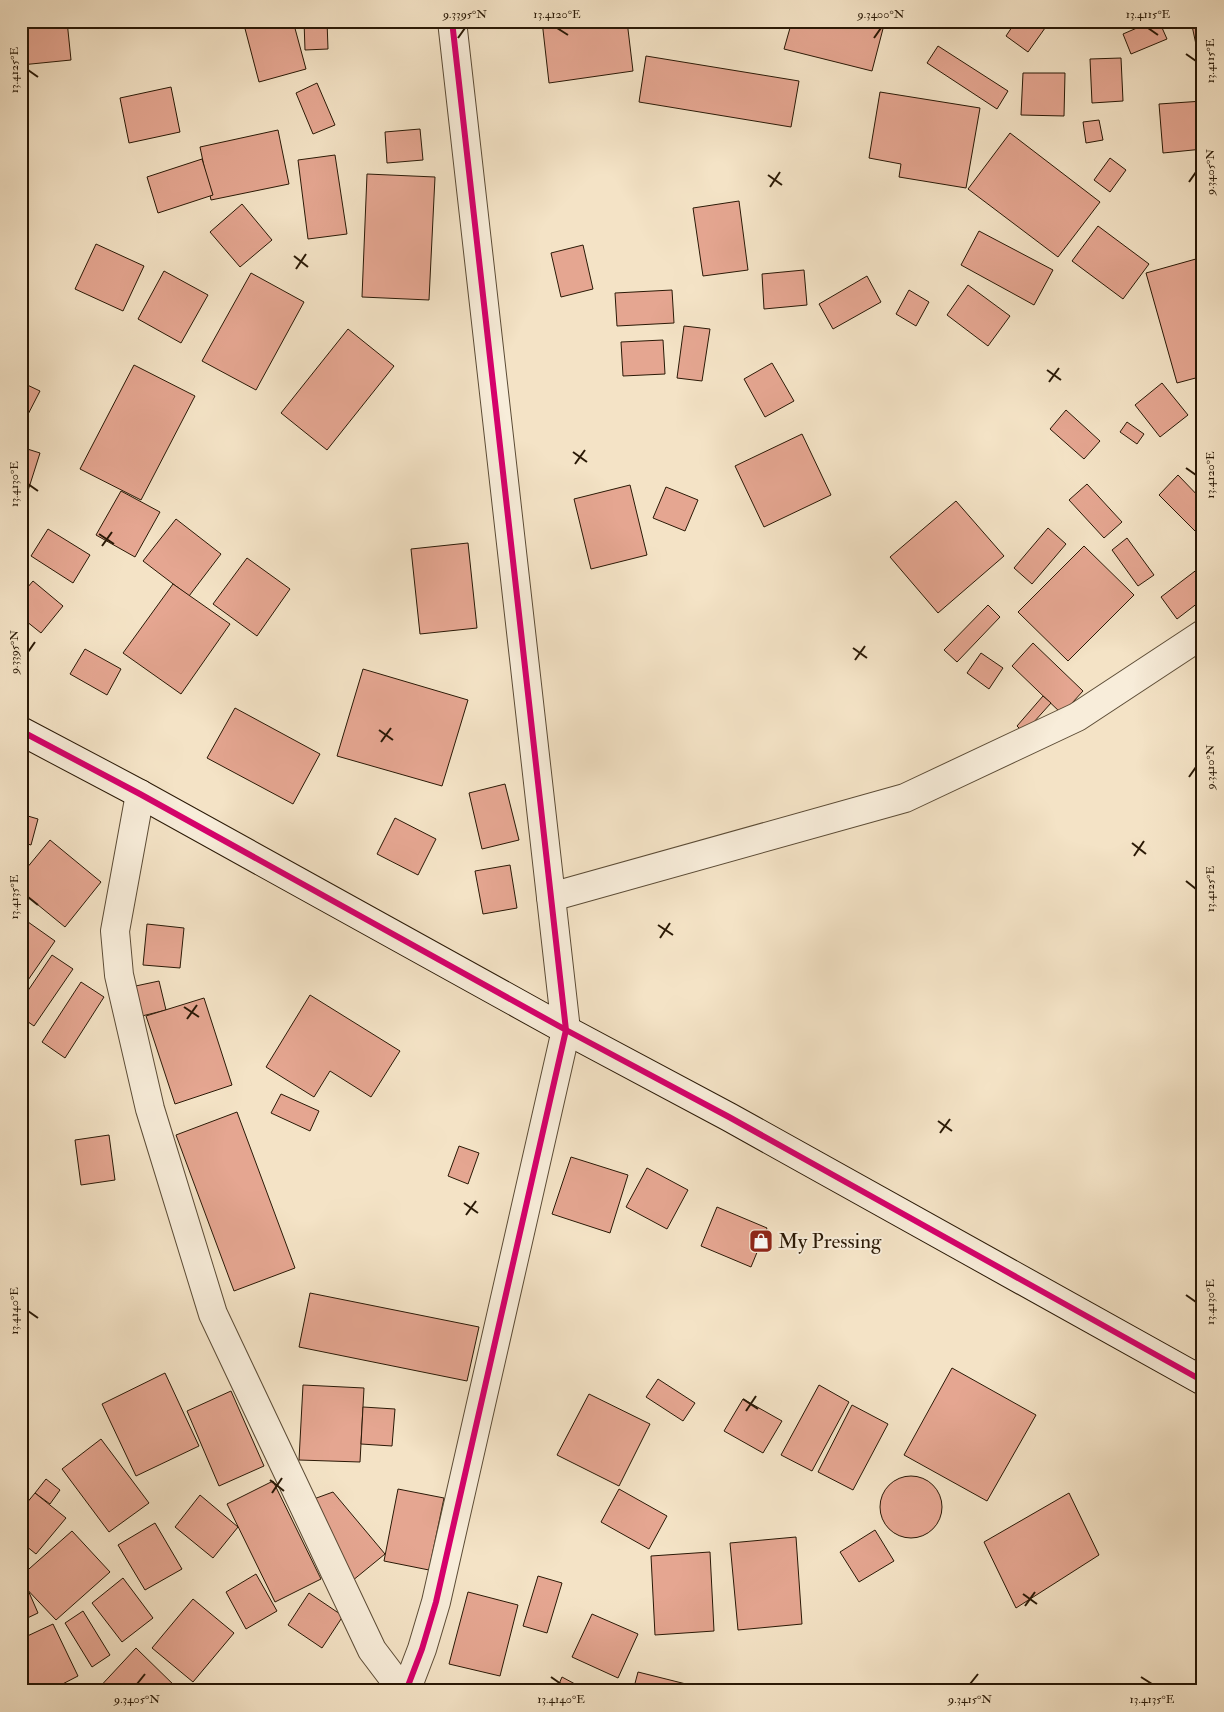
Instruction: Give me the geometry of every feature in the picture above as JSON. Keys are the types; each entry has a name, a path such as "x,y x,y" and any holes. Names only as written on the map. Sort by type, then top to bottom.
{"street":[{"path":"140,794 115,931 118,975 153,1118 213,1314 372,1650 404,1691 422,1649 436,1602 566,1030 452,21"},
{"path":"551,896 905,798 1077,717 1203,634"},
{"path":"21,731 140,794 566,1030 729,1117 1203,1381"}],"building":[{"path":"21,21 67,21 71,60 21,65"},
{"path":"243,21 293,21 306,69 259,82"},
{"path":"304,21 327,21 328,49 305,50"},
{"path":"542,21 627,21 633,71 549,83"},
{"path":"792,21 885,21 872,71 784,49"},
{"path":"1016,21 1050,21 1028,52 1006,36"},
{"path":"1153,21 1159,21 1167,39 1131,54 1123,34"},
{"path":"1191,21 1203,21 1203,53 1198,54"},
{"path":"938,46 1008,91 997,109 927,63"},
{"path":"646,56 799,81 791,127 639,102"},
{"path":"1121,58 1123,101 1092,103 1090,59"},
{"path":"1023,73 1065,73 1064,116 1021,115"},
{"path":"317,83 335,125 313,134 296,93"},
{"path":"171,87 180,132 129,143 120,98"},
{"path":"880,92 980,108 966,188 899,177 901,164 869,158"},
{"path":"1203,101 1203,149 1163,153 1159,104"},
{"path":"1099,120 1103,140 1086,143 1083,122"},
{"path":"420,129 423,160 387,163 385,132"},
{"path":"278,130 289,184 211,200 200,147"},
{"path":"1010,133 1100,202 1058,257 968,189"},
{"path":"335,155 347,234 308,239 298,160"},
{"path":"1110,158 1126,170 1110,192 1094,180"},
{"path":"202,159 213,195 158,213 147,177"},
{"path":"367,174 435,177 429,300 362,297"},
{"path":"739,201 748,270 703,276 693,208"},
{"path":"242,204 272,240 240,267 210,232"},
{"path":"1098,226 1149,264 1123,299 1072,261"},
{"path":"979,231 1053,270 1034,305 961,265"},
{"path":"96,244 144,266 123,311 75,289"},
{"path":"583,245 593,289 561,297 551,253"},
{"path":"1203,257 1203,376 1177,383 1146,273"},
{"path":"804,270 807,305 764,309 762,274"},
{"path":"164,271 208,295 181,343 138,319"},
{"path":"251,273 304,302 256,390 202,361"},
{"path":"867,276 881,302 833,329 819,304"},
{"path":"968,285 1010,316 988,346 947,315"},
{"path":"672,290 674,323 617,326 615,293"},
{"path":"909,290 929,302 916,326 896,314"},
{"path":"684,326 710,329 702,381 677,378"},
{"path":"348,329 394,366 327,450 281,413"},
{"path":"663,340 665,374 623,376 621,342"},
{"path":"772,363 794,401 765,417 744,379"},
{"path":"134,365 195,396 141,500 80,469"},
{"path":"21,382 40,391 21,428"},
{"path":"1162,383 1188,415 1160,437 1135,405"},
{"path":"1066,410 1100,441 1084,459 1050,429"},
{"path":"1127,422 1144,434 1137,444 1120,432"},
{"path":"802,434 831,495 764,527 735,466"},
{"path":"21,447 40,453 26,497 21,496"},
{"path":"1178,475 1203,501 1203,539 1159,495"},
{"path":"1087,484 1122,522 1104,538 1069,500"},
{"path":"630,485 647,555 591,569 574,499"},
{"path":"666,487 698,500 685,531 653,518"},
{"path":"121,491 160,512 135,557 96,535"},
{"path":"956,501 1004,556 938,613 890,557"},
{"path":"176,519 221,554 189,596 143,561"},
{"path":"1048,528 1066,544 1032,584 1014,568"},
{"path":"48,529 90,555 73,583 31,556"},
{"path":"1127,538 1154,575 1138,586 1112,550"},
{"path":"468,543 477,628 420,634 411,549"},
{"path":"1084,546 1134,595 1068,661 1018,612"},
{"path":"247,558 290,589 257,636 213,604"},
{"path":"1203,565 1203,599 1177,619 1161,597"},
{"path":"33,581 63,606 41,633 21,617 21,595"},
{"path":"173,584 230,624 181,694 123,653"},
{"path":"988,605 1000,617 957,662 944,650"},
{"path":"1033,643 1083,691 1062,714 1012,666"},
{"path":"85,649 121,669 107,695 70,674"},
{"path":"981,653 1003,668 989,689 967,673"},
{"path":"363,669 468,700 442,786 337,756"},
{"path":"1043,696 1051,703 1024,733 1017,726"},
{"path":"235,708 320,754 293,804 207,758"},
{"path":"505,784 519,840 482,849 469,793"},
{"path":"21,814 38,819 31,845 21,842"},
{"path":"395,818 436,839 418,875 377,854"},
{"path":"50,840 101,882 65,927 21,891 21,875"},
{"path":"510,865 517,908 483,914 475,871"},
{"path":"21,917 55,941 26,983 21,980"},
{"path":"147,924 184,928 180,968 143,965"},
{"path":"52,955 73,969 34,1026 21,1017 21,1001"},
{"path":"159,981 166,1010 138,1017 131,987"},
{"path":"81,982 104,997 65,1058 42,1042"},
{"path":"310,995 400,1051 371,1097 330,1071 314,1097 266,1067"},
{"path":"204,998 232,1085 175,1104 146,1016"},
{"path":"281,1094 319,1111 310,1131 271,1113"},
{"path":"237,1112 295,1268 234,1291 176,1135"},
{"path":"109,1135 115,1180 81,1185 75,1140"},
{"path":"459,1146 479,1153 468,1184 448,1176"},
{"path":"571,1157 628,1175 610,1233 552,1214"},
{"path":"647,1168 688,1190 667,1229 626,1207"},
{"path":"717,1207 767,1228 751,1267 701,1246"},
{"path":"310,1293 479,1327 467,1381 299,1347"},
{"path":"952,1368 1036,1415 987,1501 904,1455"},
{"path":"165,1373 199,1446 136,1476 102,1404"},
{"path":"658,1379 695,1403 683,1421 646,1397"},
{"path":"303,1385 364,1388 360,1462 299,1460"},
{"path":"819,1385 849,1402 812,1471 781,1455"},
{"path":"231,1391 264,1466 219,1486 187,1411"},
{"path":"589,1394 650,1424 619,1486 557,1455"},
{"path":"743,1399 782,1421 763,1453 724,1431"},
{"path":"852,1405 888,1424 853,1490 818,1472"},
{"path":"363,1407 395,1409 392,1446 361,1444"},
{"path":"101,1439 149,1503 109,1532 62,1469"},
{"path":"911,1476 923,1479 933,1485 939,1495 942,1507 939,1519 933,1529 923,1535 911,1538 899,1535 889,1529 883,1519 880,1507 883,1495 889,1485 899,1479"},
{"path":"46,1479 60,1490 50,1504 35,1493"},
{"path":"273,1481 321,1579 275,1602 227,1504"},
{"path":"398,1489 444,1498 429,1570 384,1561"},
{"path":"619,1489 667,1516 649,1549 601,1522"},
{"path":"333,1492 385,1554 352,1581 311,1500"},
{"path":"35,1493 66,1518 36,1554 21,1542 21,1510"},
{"path":"1069,1493 1099,1555 1016,1608 984,1542"},
{"path":"200,1495 238,1527 213,1558 175,1527"},
{"path":"155,1523 182,1569 145,1590 118,1545"},
{"path":"875,1530 894,1561 859,1582 840,1552"},
{"path":"72,1531 110,1572 56,1620 21,1583 21,1576"},
{"path":"796,1537 802,1624 738,1630 730,1543"},
{"path":"710,1552 714,1631 655,1635 651,1556"},
{"path":"21,1574 38,1613 21,1621"},
{"path":"256,1574 277,1611 246,1629 226,1592"},
{"path":"538,1576 562,1583 547,1633 523,1626"},
{"path":"123,1578 153,1618 122,1642 92,1603"},
{"path":"468,1592 518,1605 500,1676 449,1664"},
{"path":"309,1593 343,1616 322,1648 288,1625"},
{"path":"193,1599 234,1633 193,1682 152,1648"},
{"path":"83,1611 110,1655 92,1667 65,1623"},
{"path":"592,1614 638,1634 618,1678 572,1657"},
{"path":"53,1624 78,1676 49,1691 21,1691 21,1639"},
{"path":"136,1648 180,1691 96,1691"},
{"path":"638,1672 710,1690 710,1691 633,1691"},
{"path":"562,1677 588,1691 556,1691"},
{"path":"323,1684 331,1691 317,1691"}],"cycle path":[{"path":"406,1691 422,1649 436,1602 566,1030 452,21"},
{"path":"21,731 140,794 566,1030 729,1117 1203,1381"}],"place":[{"name":"My Pressing","path":"761,1241"}]}
